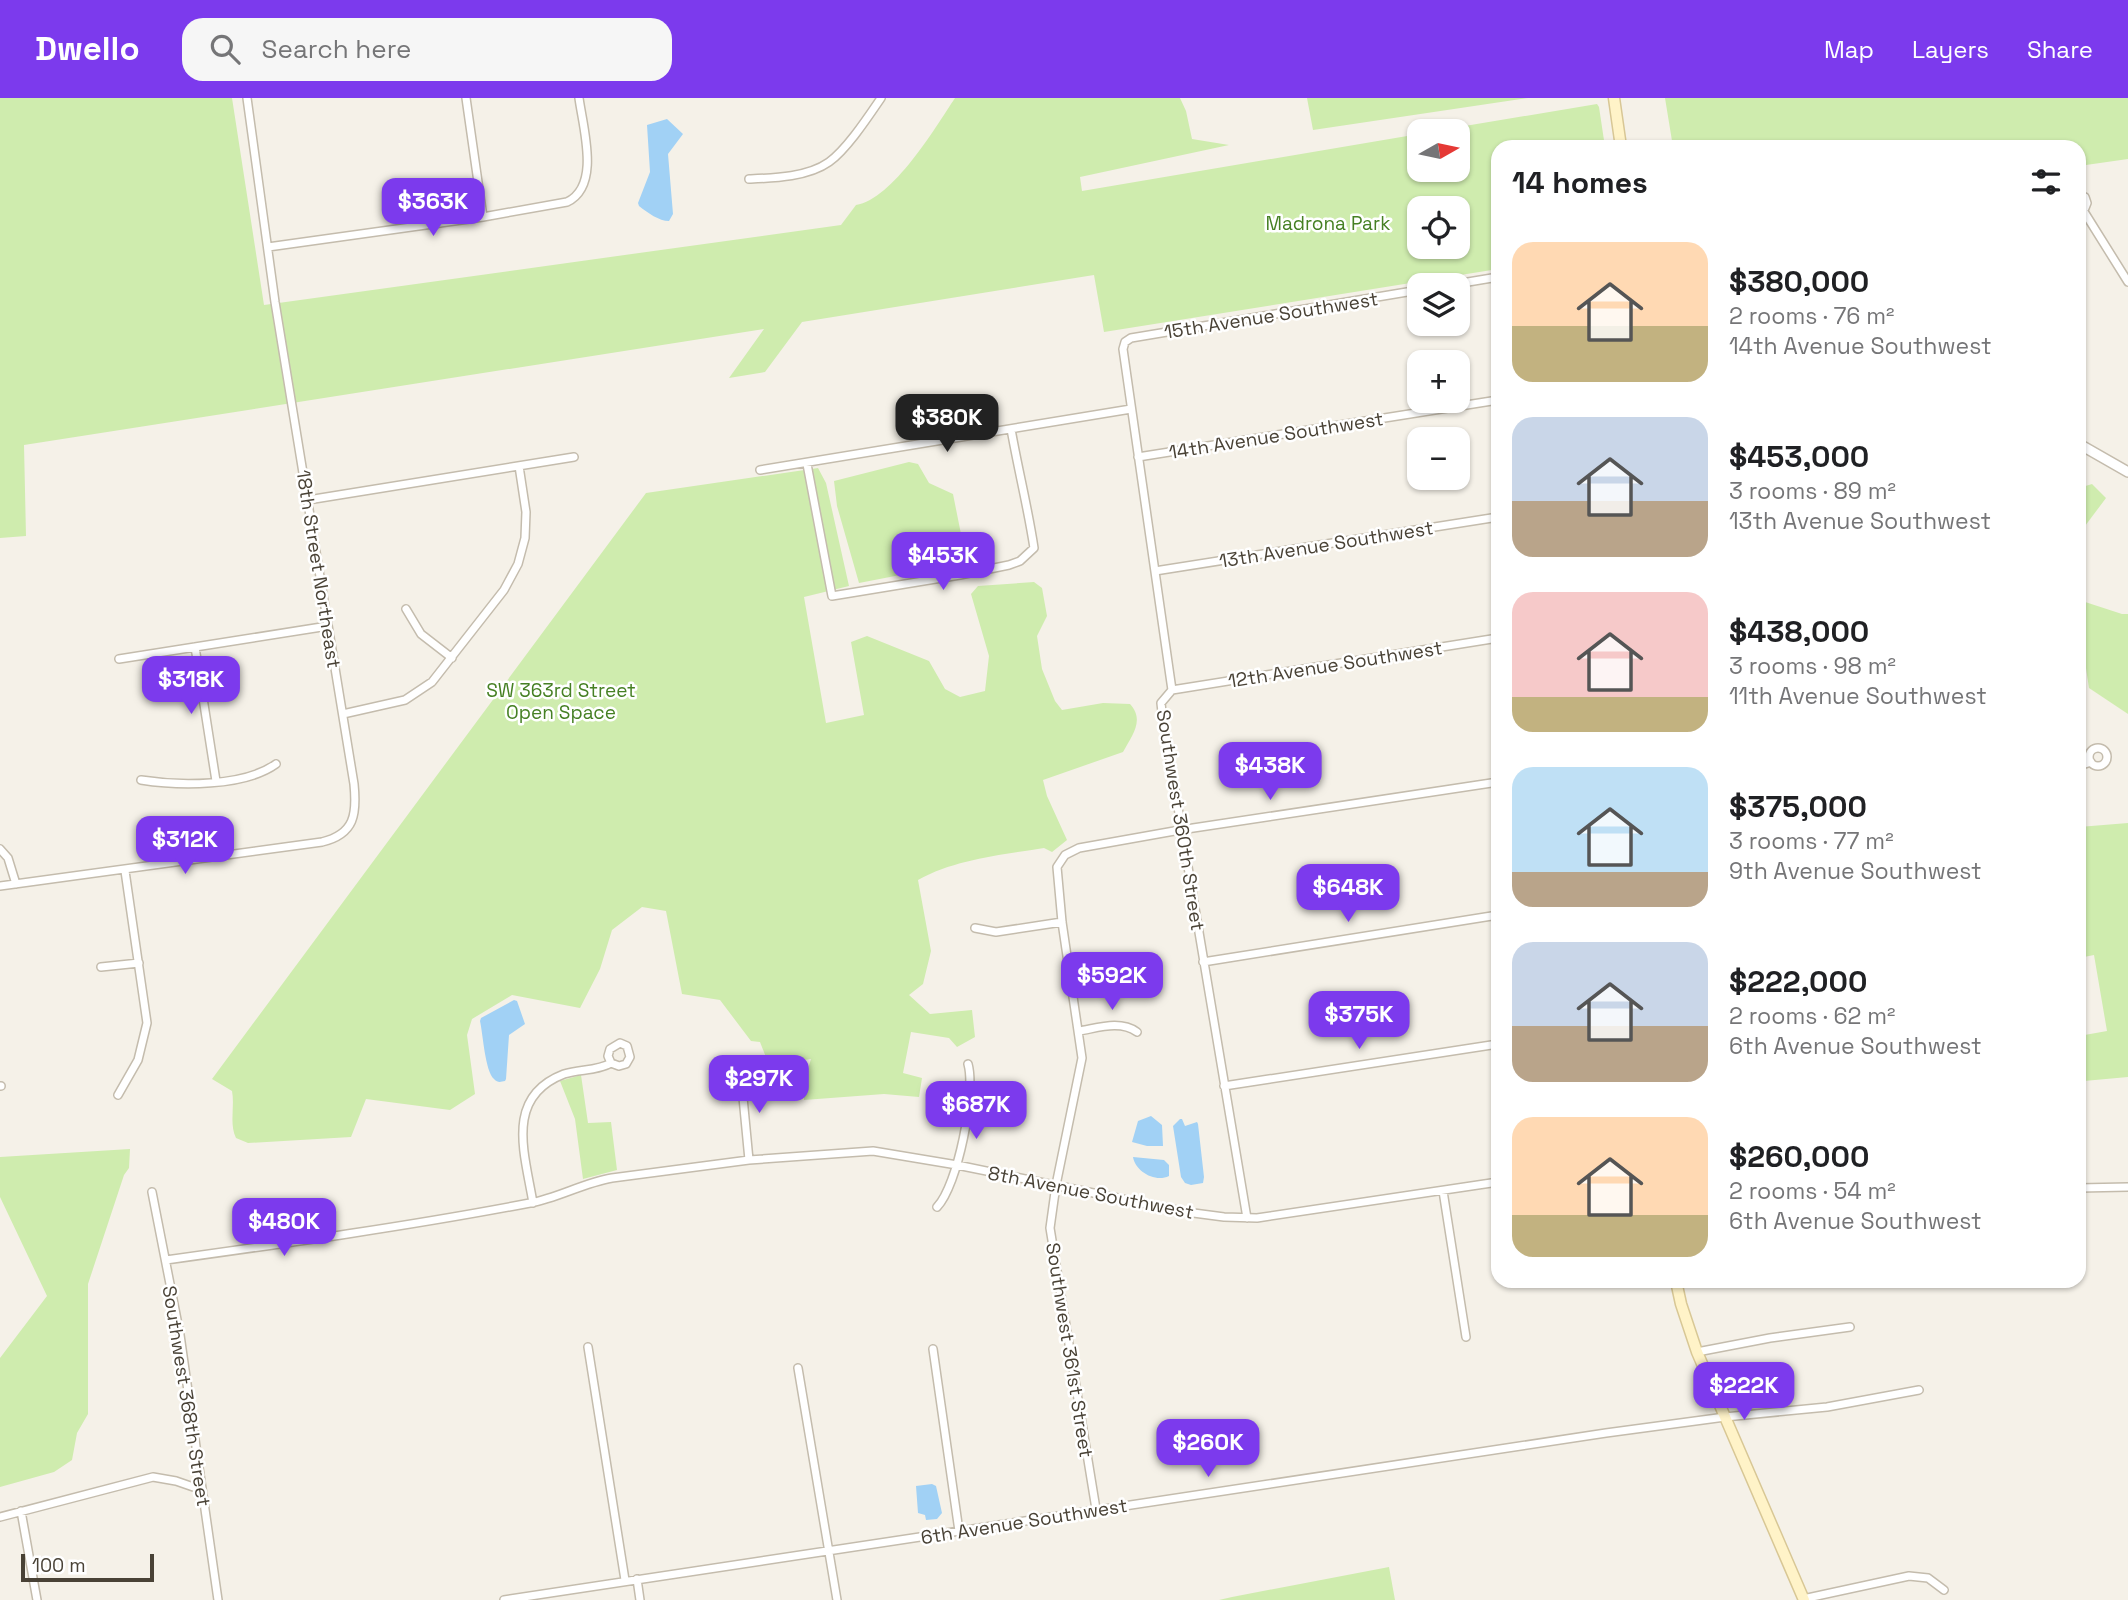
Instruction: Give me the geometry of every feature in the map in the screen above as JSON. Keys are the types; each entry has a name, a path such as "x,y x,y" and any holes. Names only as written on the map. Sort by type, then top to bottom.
{"main road":[{"path":"1614,98 1620,140"},
{"path":"1678,1288 1697,1352 1804,1600"}],"street":[{"name":"18th Street Northeast","path":"125,871 322,842 338,837 350,825 355,810 343,714 277,312 247,98"},
{"path":"466,98 482,217"},
{"path":"268,247 560,205 573,200 584,186 588,170 579,98"},
{"path":"749,179 804,172 831,161 881,98"},
{"path":"2086,218 2128,282"},
{"path":"1470,282 1491,278"},
{"name":"15th Avenue Southwest","path":"1125,342 1131,338 1407,292"},
{"name":"Southwest 360th Street","path":"1125,342 1123,349 1131,409 1172,690 1161,703 1162,712 1247,1218"},
{"name":"14th Avenue Southwest","path":"1138,457 1491,401"},
{"path":"760,470 1131,409"},
{"path":"807,464 832,596 960,575 1020,561 1034,548 1011,429"},
{"path":"2086,448 2128,472"},
{"path":"308,500 574,457"},
{"path":"343,714 405,700 432,682 504,590 518,564 525,538 526,512 519,466"},
{"name":"13th Avenue Southwest","path":"1154,571 1491,518"},
{"path":"406,609 421,634 452,658"},
{"path":"119,659 328,626"},
{"name":"12th Avenue Southwest","path":"1172,690 1491,639"},
{"path":"195,647 216,781"},
{"path":"2086,764 2091,762"},
{"path":"141,780 193,784 254,775 265,772 276,764"},
{"path":"1180,830 1491,783"},
{"name":"Southwest 361st Street","path":"1096,1509 1051,1243 1051,1216 1056,1185 1081,1070 1079,1031 1062,922 1057,867 1070,850 1180,830"},
{"path":"0,849 8,859 16,884"},
{"path":"0,886 125,871 147,1015 146,1033 138,1060 118,1095"},
{"path":"1203,962 1491,916"},
{"path":"975,928 996,932 1062,922"},
{"path":"101,967 139,963"},
{"path":"1079,1031 1120,1025 1137,1031"},
{"path":"1224,1086 1491,1045"},
{"path":"533,1203 523,1134 524,1111 529,1100 545,1083 556,1077 605,1067 611,1063"},
{"path":"937,1207 945,1197 957,1165 971,1087 968,1064"},
{"path":"749,1067 742,1087 749,1160"},
{"name":"8th Avenue Southwest","path":"166,1260 533,1203 595,1181 749,1160 873,1152 957,1165 1186,1212 1224,1217 1247,1218 1491,1183"},
{"path":"2086,1188 2128,1187"},
{"path":"1443,1191 1466,1337"},
{"name":"Southwest 368th Street","path":"152,1192 166,1260 218,1600"},
{"path":"1697,1352 1850,1327"},
{"path":"588,1347 625,1580"},
{"path":"933,1349 959,1531"},
{"path":"797,1368 837,1600"},
{"name":"6th Avenue Southwest","path":"504,1600 1096,1509 1726,1417 1827,1407 1919,1390"},
{"path":"0,1517 153,1477 202,1490"},
{"path":"21,1511 37,1600"},
{"path":"1804,1600 1909,1576 1928,1578 1944,1590"},
{"path":"637,1578 640,1600"}],"green space":[{"name":"Madrona Park","path":"0,98 232,98 264,305 841,225 856,205 870,200 898,176 925,143 955,98 1180,98 1186,111 1192,139 1229,145 1080,177 1082,191 1407,136 1407,182 1470,182 1470,125 1597,104 1599,107 1604,140 1491,140 1491,270 1470,273 1407,273 1407,284 1104,332 1094,275 802,322 765,372 729,378 764,329 24,445 26,536 0,538"},
{"path":"1307,98 1528,98 1313,130"},
{"path":"1665,98 2128,98 2128,159 2086,165 2086,140 1672,140"},
{"path":"909,462 918,464 929,483 953,494 965,554 957,564 859,583 837,506 834,481"},
{"name":"SW 363rd Street Open Space","path":"818,468 826,483 849,586 804,597 826,723 864,715 851,642 867,636 929,661 945,689 960,697 985,691 989,656 971,594 978,586 1034,582 1042,588 1047,616 1037,636 1042,669 1055,701 1062,710 1103,703 1130,704 1136,716 1136,728 1123,752 1043,780 1047,796 1067,840 1052,852 1044,848 980,859 948,867 918,880 931,951 923,984 909,995 930,1014 972,1010 975,1037 957,1047 949,1038 911,1032 903,1073 922,1078 919,1097 884,1094 804,1100 803,1085 811,1059 769,1065 760,1042 751,1041 720,1000 682,994 666,911 642,907 612,930 600,969 580,1008 512,995 472,1019 467,1035 475,1094 450,1110 366,1099 351,1137 248,1143 236,1138 232,1091 212,1079 646,493"},
{"path":"2092,484 2106,498 2086,525 2086,486"},
{"path":"2086,602 2128,614 2128,714 2089,688 2086,668"},
{"path":"2128,823 2128,1077 2086,1081 2086,1035 2107,1031 2094,955 2086,957 2086,826"},
{"path":"581,1075 588,1123 611,1122 617,1170 583,1179 575,1119 560,1081"},
{"path":"130,1149 129,1168 124,1175 88,1284 88,1414 77,1433 72,1460 54,1472 0,1487 0,1358 47,1296 0,1197 0,1157"},
{"path":"1389,1567 1395,1600 1219,1600 1232,1597"}],"water":[{"path":"667,119 683,134 668,154 673,214 669,221 654,216 638,203 650,172 647,125"},
{"path":"514,1000 517,1001 525,1024 509,1035 506,1079 498,1082 488,1068 480,1021"},
{"path":"1151,1116 1162,1125 1163,1146 1132,1142 1138,1121"},
{"path":"1180,1119 1185,1126 1197,1122 1198,1124 1203,1183 1191,1185 1185,1183 1181,1177 1173,1126"},
{"path":"1133,1157 1164,1160 1169,1165 1169,1176 1152,1177 1138,1167"},
{"path":"916,1486 936,1486 942,1513 937,1519 926,1520 925,1515 918,1513"}]}
